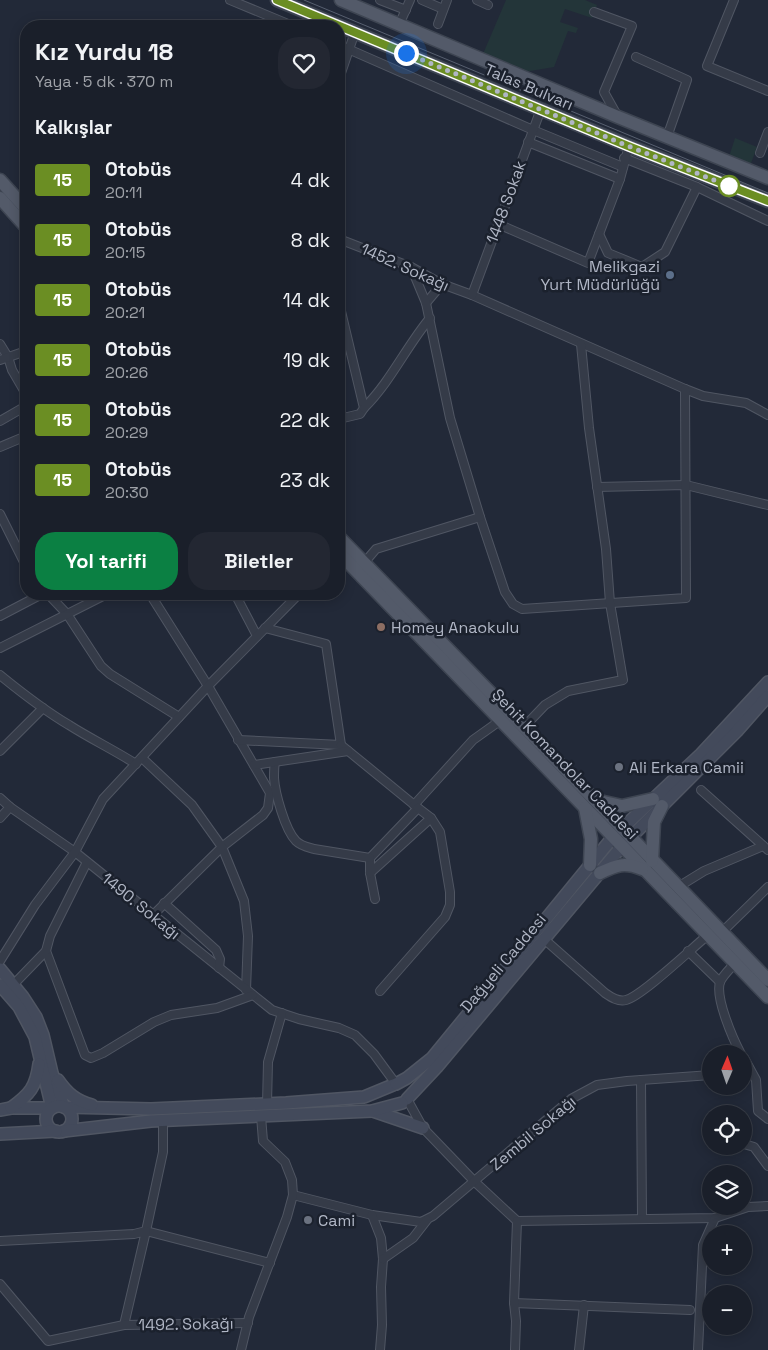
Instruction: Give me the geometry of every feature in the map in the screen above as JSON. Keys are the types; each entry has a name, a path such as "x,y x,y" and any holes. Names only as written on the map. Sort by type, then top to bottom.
{"main road":[{"name":"Talas Bulvarı","path":"277,0 326,20"},
{"name":"Talas Bulvarı","path":"341,0 768,178"},
{"name":"Talas Bulvarı","path":"345,28 541,109 626,152 768,201"},
{"path":"0,180 20,202"},
{"path":"0,198 20,220"},
{"name":"Şehit Komandolar Caddesi","path":"345,543 523,728 589,804"},
{"name":"Şehit Komandolar Caddesi","path":"345,560 501,720 622,837 708,935 768,997"},
{"path":"658,802 649,866 625,864 595,869 589,804 622,806 658,802"},
{"name":"Şehit Komandolar Caddesi","path":"649,866 678,887 768,980"}],"street":[{"path":"230,0 278,20"},
{"path":"380,0 406,10"},
{"path":"399,25 410,0"},
{"path":"422,0 443,9"},
{"path":"438,24 447,0"},
{"path":"478,0 488,5"},
{"path":"734,0 707,66 768,91"},
{"path":"594,12 632,26 604,92 618,117"},
{"path":"345,62 355,32"},
{"path":"345,48 532,130 623,167"},
{"path":"636,57 687,80 667,137"},
{"name":"1448 Sokak","path":"472,294 541,109"},
{"path":"760,153 768,132"},
{"path":"528,142 620,179"},
{"path":"498,224 588,263 620,179 626,152 768,221"},
{"path":"599,234 608,253 642,267 665,252 697,187"},
{"name":"1452. Sokağı","path":"345,241 411,267 442,284 472,294 580,344 685,389 703,396 746,403 768,415"},
{"path":"411,267 426,303 450,418 480,517 505,592 513,604 522,609 686,598 685,389"},
{"path":"426,303 442,284"},
{"path":"345,418 360,414 383,386 414,338 430,318"},
{"path":"345,328 364,408"},
{"path":"0,344 20,384"},
{"path":"523,728 545,705 568,691 623,680 610,603 606,549 589,428 580,344"},
{"path":"0,360 20,353"},
{"path":"0,421 20,409"},
{"path":"0,447 20,439"},
{"path":"597,487 686,485 768,505"},
{"path":"0,514 20,554"},
{"path":"364,563 376,549 480,517"},
{"path":"0,616 31,600"},
{"path":"50,600 67,614 101,666 110,674 180,716"},
{"path":"0,648 95,600"},
{"path":"153,915 222,847 263,815 268,808 270,793 208,686 154,600"},
{"path":"238,600 257,636"},
{"path":"0,961 35,904 75,852 104,799 208,686 293,600"},
{"path":"265,628 326,644 341,745"},
{"path":"0,675 70,726 136,764"},
{"path":"658,802 768,682"},
{"path":"658,802 737,731 768,696"},
{"path":"0,751 43,708"},
{"path":"375,899 370,873 370,858 473,740 501,720"},
{"path":"238,740 341,745 431,818 440,832 450,892 450,905 445,917 380,991"},
{"path":"254,765 348,751"},
{"path":"46,951 85,1055 91,1058 104,1053 154,1022 171,1015 218,1008 250,992 248,936 244,901 222,847 192,804 142,758"},
{"path":"275,762 274,778 276,793 288,829 298,843 314,849 370,858"},
{"path":"678,887 704,871 766,848 701,790"},
{"name":"1490. Sokağı","path":"0,798 88,862 272,1010 340,1028 355,1035 399,1083"},
{"name":"Dağyeli Caddesi","path":"109,1108 151,1109 352,1099 371,1095 399,1083 432,1058 622,837 658,802"},
{"path":"0,818 10,807"},
{"path":"370,873 431,818"},
{"path":"5,989 46,951 50,936 88,862"},
{"name":"Dağyeli Caddesi","path":"404,1101 437,1067 544,939 595,869"},
{"path":"722,932 768,887"},
{"path":"164,904 216,950 220,959 219,968"},
{"path":"544,939 615,1000 626,1000 641,992 708,935"},
{"path":"688,951 720,982"},
{"path":"735,963 720,982 721,1004 736,1045"},
{"path":"0,969 5,989 28,1023 34,1037 52,1108 46,1119 49,1127 60,1131 68,1128 72,1121 70,1113 64,1107 36,1017 5,989"},
{"path":"266,1104 268,1062 282,1014"},
{"path":"5,1109 27,1096 34,1087 40,1057"},
{"path":"52,1073 73,1097 84,1103 109,1108"},
{"name":"Zembil Sokağı","path":"384,1260 413,1238 427,1220 475,1182 571,1099 596,1085 702,1076"},
{"path":"752,1078 757,1085 758,1111 768,1119"},
{"path":"641,1080 642,1219"},
{"path":"0,1134 60,1131 164,1120 372,1111 404,1101 409,1094 407,1088 399,1083"},
{"path":"404,1101 423,1128 475,1182 517,1221 715,1218 748,1207 768,1206"},
{"path":"5,1109 52,1108 56,1106 109,1108"},
{"path":"372,1111 423,1128"},
{"path":"241,1350 248,1323 287,1217 293,1194 292,1180 285,1162 263,1141 261,1116"},
{"path":"124,1325 163,1152 164,1120"},
{"path":"752,1146 768,1166"},
{"path":"293,1194 372,1215 414,1222 427,1220"},
{"path":"372,1215 381,1238 384,1260 381,1287 382,1325 380,1350"},
{"path":"698,1350 703,1245 715,1218"},
{"path":"516,1350 514,1303 517,1221"},
{"path":"0,1241 134,1234 146,1231 270,1262"},
{"name":"1492. Sokağı","path":"0,1284 48,1341 124,1325 248,1323"},
{"path":"514,1303 690,1310"},
{"path":"579,1350 584,1305"}],"shaded area":[{"path":"506,0 585,0 597,5 592,18 565,9 560,22 578,28 576,33 568,31 554,67 524,72 483,54"},
{"path":"735,138 757,147 750,166 729,157"}],"tram line":[{"path":"304,0 768,193"}],"bus line":[{"name":"15","path":"277,0 325,20"},
{"name":"15","path":"345,28 628,146 768,201"}],"place":[{"name":"Melikgazi Yurt Müdürlüğü","path":"670,275"},
{"name":"Homey Anaokulu","path":"381,627"},
{"name":"Ali Erkara Camii","path":"619,767"},
{"name":"Cami","path":"308,1220"}],"route":[{"path":"406,53 729,186"}]}
